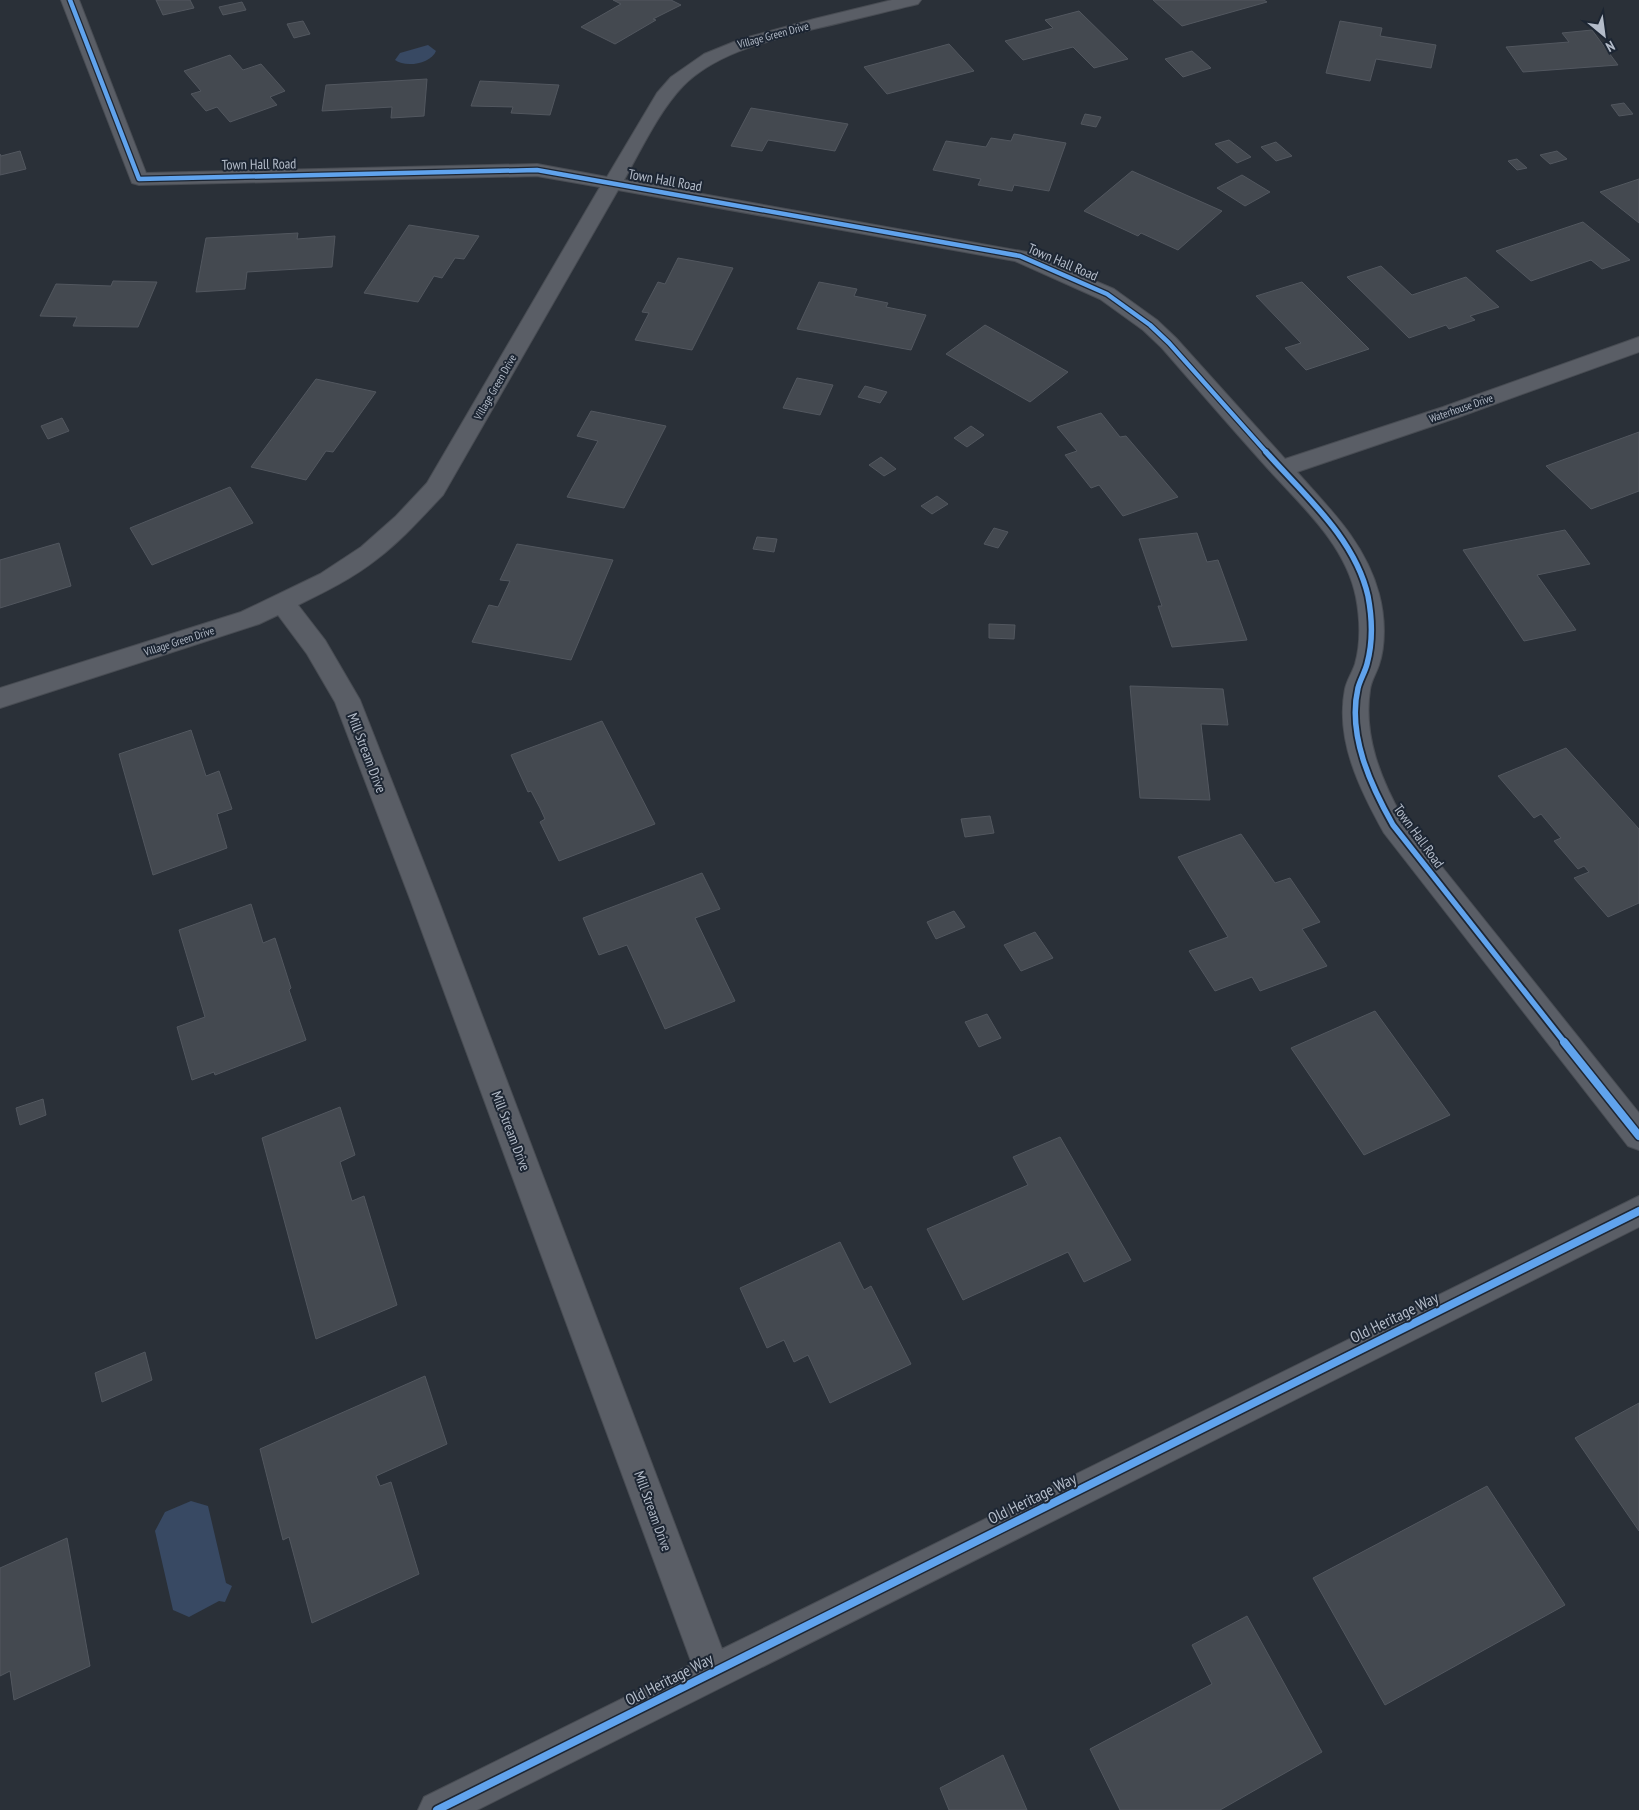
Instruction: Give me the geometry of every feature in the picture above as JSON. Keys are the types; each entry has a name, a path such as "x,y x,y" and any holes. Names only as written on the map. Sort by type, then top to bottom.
{"street":[{"name":"Town Hall Road","path":"70,0 139,179 536,170 1020,256 1107,294 1150,325 1169,343 1340,535 1355,559 1365,584 1371,610 1372,636 1367,665 1357,690 1357,738 1369,782 1388,818 1639,1136"},
{"name":"Village Green Drive","path":"0,698 218,629 283,604 328,580 369,552 404,522 435,488 490,397 549,291 663,97 684,74 714,55 747,41 912,0"},
{"name":"Waterhouse Drive","path":"1281,469 1451,412 1639,344"},
{"name":"Mill Stream Drive","path":"283,604 316,647 347,700 424,899 713,1672"},
{"name":"Old Heritage Way","path":"437,1810 1639,1211"}],"water":[{"path":"428,45 436,51 429,59 423,62 405,64 395,60 400,53"},
{"path":"191,1501 208,1506 226,1583 232,1586 225,1602 219,1601 189,1617 173,1610 155,1531 165,1512"}],"building":[{"path":"156,0 190,0 194,8 163,15"},
{"path":"613,0 671,0 681,5 653,19 656,20 615,44 581,27 621,4"},
{"path":"1153,0 1264,0 1267,2 1182,26"},
{"path":"242,2 246,10 223,15 219,7"},
{"path":"1079,11 1128,59 1094,68 1073,47 1023,60 1005,41 1053,28 1045,20"},
{"path":"303,21 310,34 294,38 287,24"},
{"path":"1340,21 1382,28 1380,36 1436,45 1431,68 1376,59 1370,81 1326,73"},
{"path":"1592,30 1618,65 1523,72 1506,47 1569,42 1562,33"},
{"path":"949,44 974,71 887,94 864,67"},
{"path":"1192,51 1211,68 1183,77 1165,59"},
{"path":"230,55 243,70 261,64 285,91 270,97 277,105 230,122 217,107 206,111 191,94 201,91 184,71"},
{"path":"427,79 424,116 391,118 392,107 322,111 326,85"},
{"path":"480,81 559,85 550,115 511,113 513,107 471,106"},
{"path":"1624,103 1633,114 1619,116 1611,105"},
{"path":"751,108 848,124 835,151 768,140 762,151 731,146"},
{"path":"1085,114 1101,117 1096,127 1081,124"},
{"path":"1014,134 1066,143 1049,191 1014,185 1012,191 978,185 981,179 933,170 946,141 986,147 991,138 1011,141"},
{"path":"1229,140 1251,157 1237,163 1215,144"},
{"path":"1276,142 1292,156 1276,161 1261,147"},
{"path":"20,151 26,169 0,175 0,154 1,156"},
{"path":"1557,151 1567,159 1550,164 1540,155"},
{"path":"1517,159 1527,168 1517,170 1508,161"},
{"path":"1132,171 1222,211 1178,250 1141,233 1138,236 1084,211"},
{"path":"1242,175 1270,192 1245,206 1217,188"},
{"path":"1639,179 1639,223 1600,192"},
{"path":"1583,222 1630,260 1602,269 1591,260 1531,281 1496,251"},
{"path":"409,225 479,236 464,259 455,258 442,278 434,276 418,302 364,293"},
{"path":"298,233 297,239 335,236 332,267 247,272 245,289 196,292 206,238"},
{"path":"678,258 733,268 692,350 635,340 649,313 642,312 658,282 665,284"},
{"path":"1381,266 1412,295 1466,277 1499,307 1470,316 1475,320 1449,329 1446,325 1409,338 1347,277"},
{"path":"113,281 157,282 138,327 73,326 77,317 40,316 56,284 111,286"},
{"path":"819,282 857,289 854,296 888,303 886,307 926,315 911,350 797,329"},
{"path":"1302,282 1369,349 1306,370 1285,348 1301,343 1256,296"},
{"path":"985,325 1068,372 1030,402 946,354"},
{"path":"797,378 833,385 820,415 783,408"},
{"path":"316,379 376,392 333,452 326,451 306,480 251,467"},
{"path":"865,386 887,392 880,403 858,397"},
{"path":"591,411 666,426 624,508 567,497 598,441 577,436"},
{"path":"1101,413 1120,437 1126,436 1178,497 1123,516 1099,485 1091,488 1065,455 1077,451 1057,427"},
{"path":"62,418 69,431 48,439 41,426"},
{"path":"971,426 984,435 967,447 954,438"},
{"path":"1639,432 1639,491 1591,509 1546,466"},
{"path":"881,457 896,469 884,476 869,465"},
{"path":"230,487 253,523 152,565 130,528"},
{"path":"937,496 948,504 932,514 921,506"},
{"path":"994,528 1008,532 998,548 984,544"},
{"path":"1565,530 1590,564 1537,575 1576,630 1524,641 1463,550"},
{"path":"1197,533 1207,562 1218,560 1247,640 1172,647 1158,606 1162,606 1139,539"},
{"path":"757,537 777,539 774,552 753,549"},
{"path":"59,543 71,586 0,608 0,560"},
{"path":"517,544 613,560 571,660 472,642 489,605 498,607 510,581 500,580"},
{"path":"989,624 1015,625 1014,639 989,638"},
{"path":"1130,686 1223,689 1228,725 1201,724 1210,800 1140,798"},
{"path":"602,721 655,824 559,861 540,822 545,819 531,791 528,792 511,755"},
{"path":"191,730 206,776 219,771 232,809 217,814 227,848 153,875 119,754"},
{"path":"1566,748 1639,829 1639,903 1608,917 1574,878 1589,872 1584,866 1578,869 1554,841 1561,838 1541,814 1534,818 1498,776"},
{"path":"990,816 994,833 965,837 961,819"},
{"path":"1241,834 1275,883 1290,878 1320,922 1302,929 1327,966 1260,991 1252,977 1215,991 1189,951 1228,937 1178,857"},
{"path":"702,873 720,909 695,918 735,1001 665,1029 627,945 599,955 583,918"},
{"path":"251,904 263,943 275,938 291,988 289,990 306,1040 215,1075 214,1072 192,1080 177,1027 205,1017 179,930"},
{"path":"954,911 965,927 936,939 927,922"},
{"path":"1035,932 1053,958 1021,971 1004,945"},
{"path":"1375,1011 1450,1115 1364,1155 1291,1048"},
{"path":"987,1014 1001,1038 979,1047 965,1022"},
{"path":"43,1099 46,1115 20,1125 16,1108"},
{"path":"340,1107 355,1155 340,1162 352,1201 364,1196 397,1305 316,1339 262,1138"},
{"path":"1060,1137 1131,1260 1084,1282 1068,1252 963,1300 927,1229 1028,1185 1013,1157"},
{"path":"840,1242 864,1290 871,1286 911,1364 830,1403 808,1355 794,1362 784,1340 767,1348 740,1288"},
{"path":"145,1352 152,1380 102,1402 95,1373"},
{"path":"425,1376 447,1444 376,1476 380,1486 391,1482 419,1574 312,1623 289,1537 283,1540 260,1449"},
{"path":"1639,1403 1639,1531 1575,1438"},
{"path":"1487,1486 1565,1605 1385,1705 1313,1578"},
{"path":"67,1538 90,1666 14,1700 10,1671 0,1676 0,1568"},
{"path":"1247,1616 1322,1752 1220,1810 1120,1810 1090,1749 1212,1684 1192,1645"},
{"path":"1003,1755 1027,1810 949,1810 940,1788"}],"cycle path":[{"path":"70,0 139,179 537,170 1020,256 1107,294 1150,325 1169,343 1340,535 1357,565 1363,580 1370,610 1371,626 1367,664 1357,692 1356,711 1360,746 1376,793 1393,825 1639,1136"},
{"path":"437,1810 1639,1211"}]}
